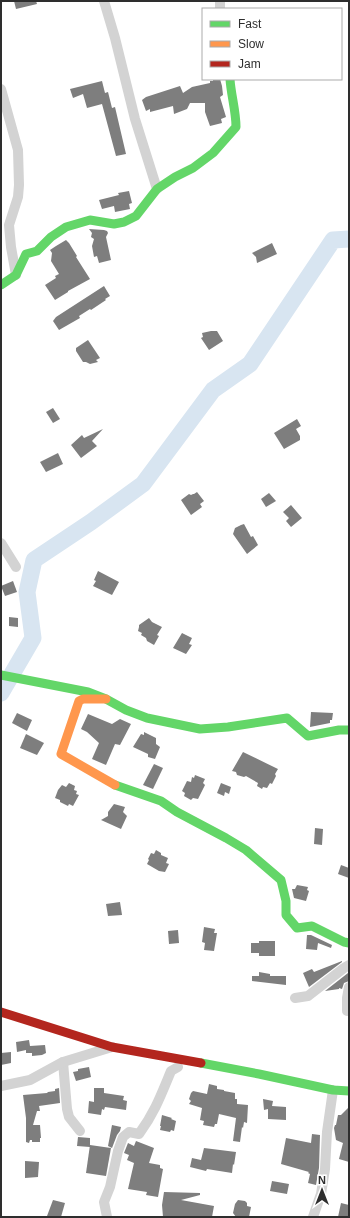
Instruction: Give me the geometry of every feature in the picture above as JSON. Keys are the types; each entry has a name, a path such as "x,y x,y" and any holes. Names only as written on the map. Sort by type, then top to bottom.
{"street":[{"path":"104,1 115,38 135,119 157,189"},
{"path":"1,284 16,275 26,254 37,251 66,227 90,220 114,224 124,222 136,216 157,189 175,177 193,168 213,153 236,127 236,115 230,80"},
{"path":"1,89 18,150 18,197 9,225 16,275"},
{"path":"1,543 16,567"},
{"path":"1,675 88,692 147,718 200,729 228,727 287,718 308,736 339,730 349,730"},
{"path":"106,699 83,699 79,701 61,754 116,786 161,801 246,850 268,867 281,880 286,901 286,915 297,928 312,926 349,943"},
{"path":"295,998 308,996 349,965"},
{"path":"347,1011 349,988"},
{"path":"1,1012 112,1047 259,1074 333,1090 349,1091"},
{"path":"1,1086 30,1080 63,1062 112,1047"},
{"path":"63,1062 67,1109 70,1117 80,1131"},
{"path":"107,1217 104,1202 110,1187 123,1137 129,1132 139,1134 154,1112 171,1071 178,1067"},
{"path":"313,1217 321,1194 325,1169 327,1132 333,1090"}],"building":[{"path":"14,1 36,1 37,4 16,9"},
{"path":"220,80 222,86 223,95 220,97 226,117 221,119 222,123 210,126 205,112 205,103 190,103 187,109 174,114 173,106 150,112 150,109 146,111 142,100 146,97 180,86 183,93 192,87"},
{"path":"102,81 105,93 108,92 112,108 115,107 126,154 116,156 102,104 87,108 83,94 73,98 70,89"},
{"path":"129,191 132,203 129,204 130,209 115,212 114,206 102,209 99,200 119,195 118,193"},
{"path":"89,229 107,231 108,233 106,237 111,260 99,263 97,256 94,257 92,246 94,239 91,237 92,233"},
{"path":"66,240 90,279 55,300 45,285 56,278 55,276 59,274 51,261 52,253 50,250"},
{"path":"272,243 277,254 257,263 256,257 252,253"},
{"path":"104,286 110,296 105,299 106,300 59,330 53,321 56,317"},
{"path":"217,331 223,341 209,350 201,338 203,337 202,333"},
{"path":"88,340 100,358 96,360 98,362 90,364 83,362 76,351 76,348"},
{"path":"53,408 60,419 53,423 46,412"},
{"path":"297,419 301,426 296,429 300,436 300,440 284,449 274,433"},
{"path":"103,429 92,441 97,446 81,458 71,445 82,435 84,438"},
{"path":"58,453 63,464 46,472 40,462"},
{"path":"197,492 204,501 200,504 202,507 191,515 181,500 189,494 191,495"},
{"path":"269,493 276,501 266,507 261,499"},
{"path":"291,505 302,518 291,527 286,521 289,518 283,512"},
{"path":"244,524 251,537 253,536 258,545 247,554 233,534 235,528"},
{"path":"98,571 119,582 112,595 93,586 96,581 94,580"},
{"path":"13,581 17,592 5,596 1,586"},
{"path":"9,617 18,618 18,627 9,626"},
{"path":"149,618 152,622 162,627 157,635 159,636 154,645 147,641 146,638 141,635 142,633 138,631 139,625"},
{"path":"182,633 192,638 189,644 192,645 186,654 173,648"},
{"path":"311,712 333,713 332,720 330,720 330,723 310,727"},
{"path":"17,713 32,720 27,731 12,723"},
{"path":"88,714 112,724 120,719 131,724 120,745 115,744 106,765 92,759 99,743 87,732 81,729"},
{"path":"144,732 156,738 156,744 160,747 155,759 148,757 148,754 133,747 141,734 144,735"},
{"path":"26,734 44,743 37,755 20,748"},
{"path":"243,752 278,769 272,784 270,783 267,788 263,787 262,789 257,786 258,783 246,776 244,777 237,775 236,772 232,771"},
{"path":"154,764 163,768 153,789 143,785"},
{"path":"195,775 205,779 203,783 205,785 198,799 193,798 191,800 184,796 185,793 182,791 187,781 191,782 192,777 194,778"},
{"path":"69,783 75,786 74,790 77,791 76,794 79,795 73,806 69,804 68,806 55,798 62,785 66,787"},
{"path":"221,783 231,787 229,794 225,792 224,796 217,793"},
{"path":"114,804 125,807 123,812 127,816 121,829 101,820 108,816 108,812"},
{"path":"315,828 323,829 322,845 314,844"},
{"path":"156,850 161,853 161,855 168,858 166,863 169,864 165,872 159,871 147,864 151,853 154,854"},
{"path":"341,865 349,868 349,878 338,874"},
{"path":"297,885 308,887 307,890 309,891 306,901 294,898 292,889 295,889"},
{"path":"120,902 122,915 108,916 106,904"},
{"path":"204,927 215,929 214,933 217,933 214,951 204,950 205,943 202,942"},
{"path":"178,930 179,943 169,944 168,931"},
{"path":"307,935 311,935 332,945 331,948 318,943 317,950 306,949"},
{"path":"259,941 275,941 275,956 259,956 259,953 251,953 251,943 259,943"},
{"path":"342,961 309,987 303,973 312,969 314,972"},
{"path":"259,972 270,974 270,976 286,976 286,985 252,981 252,976 259,976"},
{"path":"348,973 349,981 344,983 342,989 339,988 325,991"},
{"path":"29,1040 30,1046 45,1045 46,1053 32,1056 32,1053 26,1053 26,1050 17,1052 16,1042"},
{"path":"11,1052 11,1063 1,1065 1,1053"},
{"path":"89,1067 91,1077 76,1081 73,1072 78,1071 78,1069"},
{"path":"209,1084 217,1086 217,1089 235,1093 237,1104 248,1105 247,1123 244,1122 243,1128 242,1127 240,1142 233,1141 236,1118 219,1114 217,1124 215,1124 214,1127 203,1125 204,1121 200,1120 202,1108 189,1104 191,1101 189,1099 193,1091 207,1094"},
{"path":"59,1088 60,1103 39,1106 40,1111 37,1111 33,1125 40,1125 40,1142 32,1142 32,1140 30,1140 29,1143 26,1142 26,1118 23,1095 47,1093 55,1091 55,1089"},
{"path":"94,1088 104,1088 104,1093 124,1096 123,1100 127,1101 126,1110 105,1107 104,1110 102,1109 101,1115 88,1113 89,1101 94,1102"},
{"path":"263,1099 273,1101 272,1106 286,1107 286,1120 268,1119 268,1109 264,1110"},
{"path":"349,1107 349,1162 339,1159 343,1143 336,1140 334,1128 338,1115 341,1115"},
{"path":"162,1115 176,1121 174,1131 171,1130 170,1132 160,1130"},
{"path":"112,1125 121,1127 112,1148 108,1146"},
{"path":"312,1134 320,1135 319,1168 316,1185 308,1183 309,1172 281,1164 286,1138 311,1143"},
{"path":"78,1137 90,1138 90,1147 77,1146"},
{"path":"136,1141 154,1148 149,1163 160,1165 160,1168 163,1169 158,1197 146,1195 147,1192 128,1189 134,1163 127,1160 129,1155 124,1153 128,1143 134,1146"},
{"path":"90,1145 111,1148 106,1176 86,1173"},
{"path":"204,1148 236,1152 232,1173 207,1169 206,1171 190,1167 192,1158 201,1160"},
{"path":"25,1161 39,1162 38,1177 25,1178"},
{"path":"272,1181 289,1184 287,1194 270,1191"},
{"path":"164,1192 200,1193 200,1195 181,1200 214,1206 212,1217 163,1217 162,1205"},
{"path":"53,1200 65,1203 61,1217 47,1216"},
{"path":"238,1200 245,1201 247,1206 251,1207 249,1217 236,1217 233,1213 235,1204"},
{"path":"341,1203 349,1205 349,1217 338,1217"}],"waterway":[{"path":"1,693 33,638 27,592 34,560 91,522 143,484 213,390 250,364 333,240 349,239"}],"traffic: fast":[{"path":"1,285 16,275 26,254 37,251 51,237 66,227 90,220 114,224 124,222 136,216 157,189 175,177 193,168 213,153 236,127 230,80"},
{"path":"1,675 88,692 147,718 200,729 228,727 287,718 308,736 339,730 349,730"},
{"path":"115,785 161,801 177,812 246,850 281,880 286,901 286,915 297,928 312,926 349,943"},
{"path":"201,1063 333,1090 349,1091"}],"traffic: slow":[{"path":"106,699 83,699 79,701 61,754 115,785"}],"traffic: jam":[{"path":"1,1012 112,1047 201,1063"}]}
